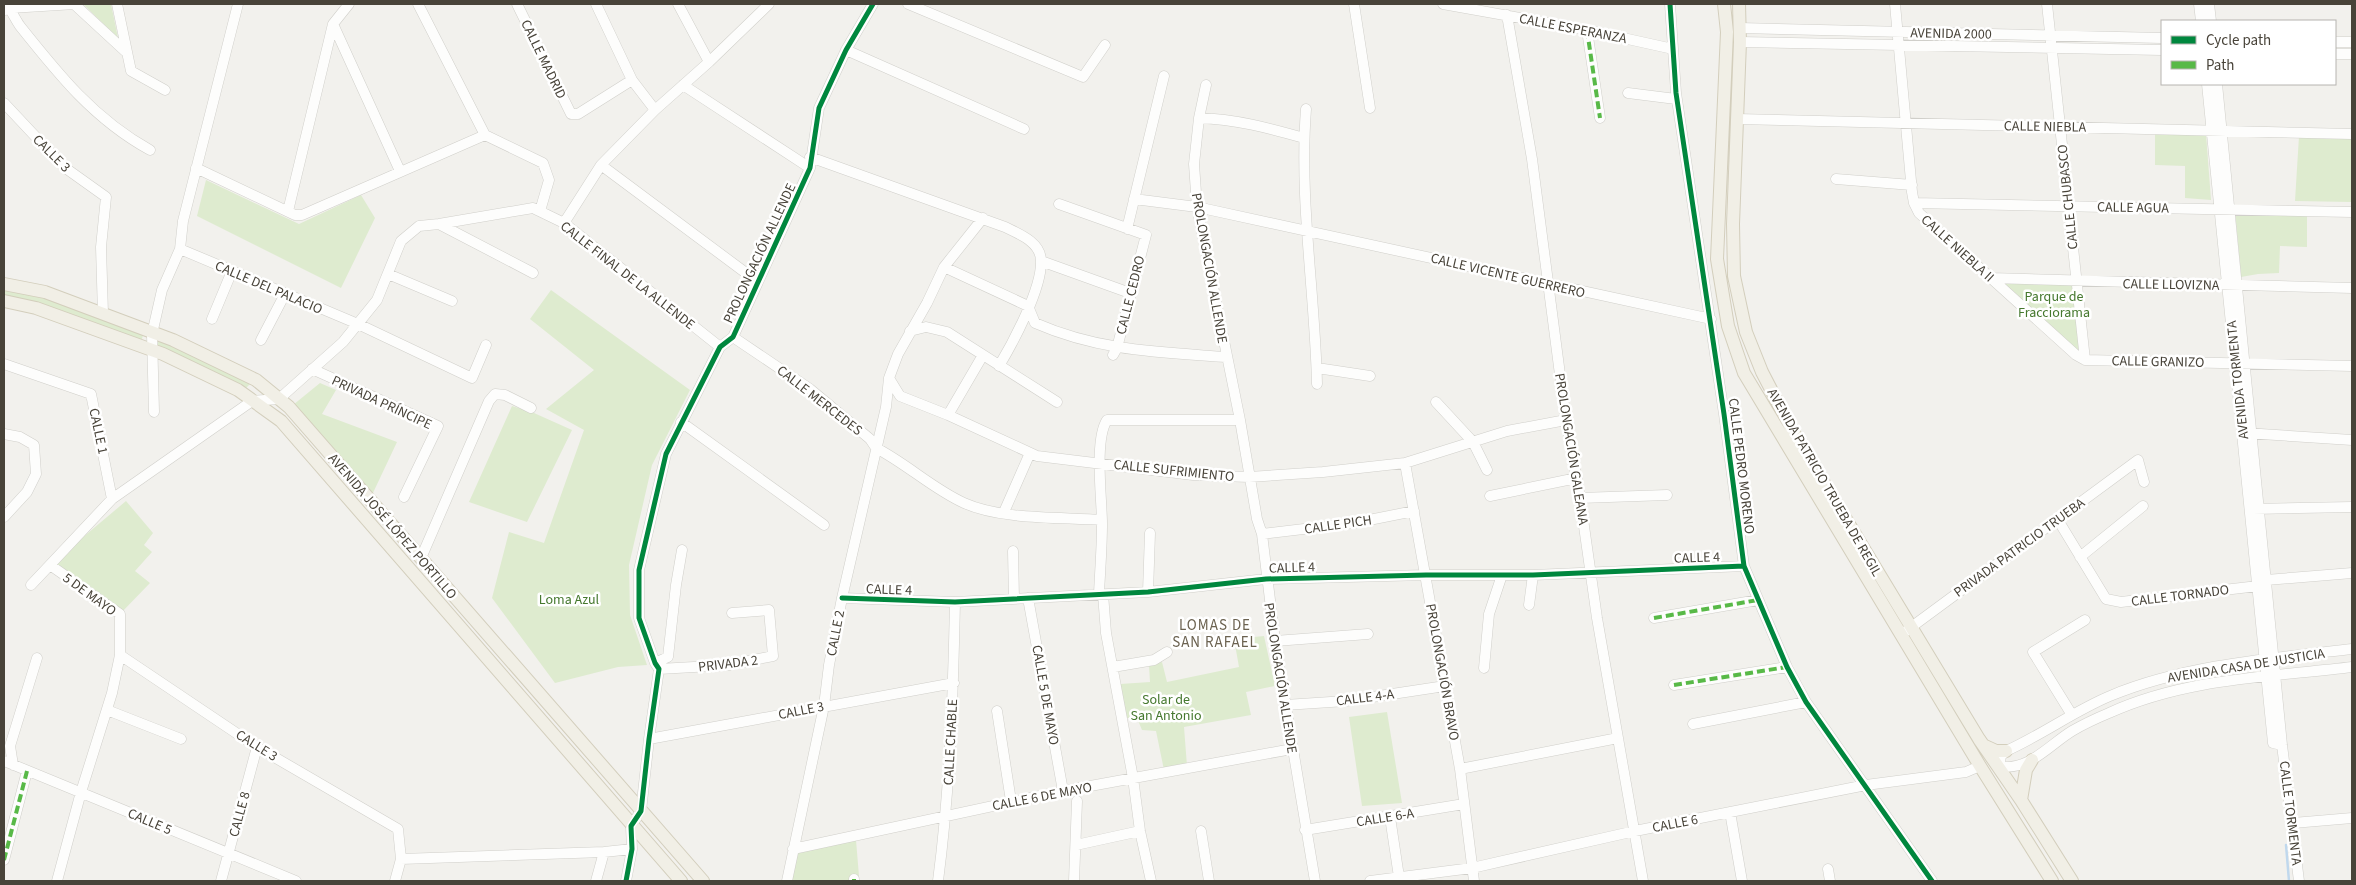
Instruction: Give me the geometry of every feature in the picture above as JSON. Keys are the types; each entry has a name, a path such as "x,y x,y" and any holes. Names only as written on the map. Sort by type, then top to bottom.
{"main road":[{"name":"AVENIDA PATRICIO TRUEBA DE REGIL","path":"1724,4 1727,32 1717,244 1722,301 1728,326 1744,372 1906,631 1999,766 2072,881"},
{"name":"AVENIDA PATRICIO TRUEBA DE REGIL","path":"1739,4 1740,42 1734,276 1746,332 1762,372 1792,430 1980,766 2052,881"},
{"name":"AVENIDA JOSÉ LÓPEZ PORTILLO","path":"4,284 45,292 152,334 173,340 256,380 289,407 703,881"},
{"name":"AVENIDA JOSÉ LÓPEZ PORTILLO","path":"4,301 36,308 152,350 209,374 238,390 281,421 680,881"},
{"path":"1980,766 1984,760 1983,745 1996,751 2006,751"},
{"path":"2021,800 2026,770 2032,760"},
{"path":"1980,766 1999,766 1996,780 1999,794"}],"street":[{"path":"7,8 74,4 125,50"},
{"path":"117,4 125,50 131,71 165,90"},
{"path":"154,412 152,334 162,290 180,249 183,221 238,4"},
{"path":"288,211 333,24 349,4"},
{"path":"252,401 279,399 343,342 378,300 401,241 419,226 536,210 549,180 543,163 485,135 418,4"},
{"name":"CALLE MADRID","path":"517,4 571,114 578,114 632,80"},
{"path":"596,4 632,80 655,110"},
{"path":"678,4 709,62"},
{"path":"564,223 601,165 655,110 709,62 769,4"},
{"name":"PROLONGACIÓN ALLENDE","path":"632,826 641,811 657,666 638,618 640,570 666,454 720,347 733,337 810,168 810,157 819,108 846,50 873,4"},
{"path":"908,4 1083,77 1105,46"},
{"path":"1354,4 1370,108"},
{"name":"CALLE ESPERANZA","path":"1443,4 1587,30 1673,49"},
{"name":"CALLE PEDRO MORENO","path":"1670,4 1676,99 1710,319 1744,566 1787,668 1806,702 1866,785 1931,881"},
{"name":"CALLE NIEBLA II","path":"1894,4 1914,203 1918,213 2076,355 2084,360"},
{"name":"CALLE CHUBASCO","path":"2047,4 2084,360"},
{"path":"2199,4 2201,20"},
{"path":"2209,4 2211,20"},
{"path":"7,8 66,84 122,134 150,150"},
{"name":"PROLONGACIÓN GALEANA","path":"1507,15 1532,159 1566,420 1643,881"},
{"path":"333,24 400,171"},
{"name":"AVENIDA 2000","path":"1740,28 2052,48 2161,50"},
{"path":"1587,30 1600,118"},
{"name":"AVENIDA 2000","path":"1740,42 2050,35 2161,38"},
{"path":"2336,42 2352,42"},
{"path":"846,50 1024,129"},
{"path":"2336,54 2352,54"},
{"path":"1059,204 1127,228 1164,76"},
{"path":"683,85 810,168"},
{"name":"PROLONGACIÓN ALLENDE","path":"1206,85 1199,118 1194,164 1197,207 1240,420 1249,477 1262,534 1275,641 1315,881"},
{"name":"AVENIDA TORMENTA","path":"2207,85 2217,130"},
{"name":"AVENIDA TORMENTA","path":"2217,85 2217,130 2224,210 2271,676"},
{"path":"1628,93 1676,99"},
{"name":"CALLE 3","path":"4,103 64,167 106,197 101,247 103,314"},
{"path":"1306,109 1304,138 1306,231 1317,384"},
{"path":"1199,118 1222,118 1304,138"},
{"name":"CALLE NIEBLA","path":"1737,119 2352,134"},
{"path":"196,168 302,216 485,135"},
{"path":"810,157 983,218 1029,239 1041,256 1042,271 1014,341 1000,366"},
{"path":"601,165 758,282"},
{"path":"1836,179 1912,185"},
{"name":"CALLE VICENTE GUERRERO","path":"1134,199 1197,207 1710,319"},
{"name":"CALLE AGUA","path":"1914,203 2352,212"},
{"name":"CALLE FINAL DE LA ALLENDE","path":"536,210 564,223 720,347"},
{"name":"CALLE 2","path":"786,881 824,706 829,665 842,598 868,494 886,406 889,378 910,331 927,303 944,268 983,218"},
{"path":"439,224 534,273"},
{"name":"CALLE CEDRO","path":"1115,352 1146,235 1127,228"},
{"path":"1699,245 1717,244"},
{"name":"CALLE DEL PALACIO","path":"180,249 358,324 472,378 486,345"},
{"path":"1041,261 1130,293"},
{"path":"944,268 1028,306"},
{"path":"212,319 232,271"},
{"path":"388,274 452,301"},
{"name":"CALLE LLOVIZNA","path":"1990,278 2076,282 2352,288"},
{"path":"261,340 285,294"},
{"name":"PROLONGACIÓN ALLENDE","path":"1028,306 1035,322 1065,336 1115,352 1226,357"},
{"path":"910,331 926,327 947,332 1057,402"},
{"name":"CALLE MERCEDES","path":"733,337 810,389 870,440 876,448 965,503 1004,512 1102,520"},
{"path":"948,415 984,356"},
{"name":"CALLE GRANIZO","path":"2084,360 2352,366"},
{"name":"CALLE 1","path":"4,364 91,394 112,499"},
{"path":"1317,368 1370,376"},
{"name":"PRIVADA PRÍNCIPE","path":"312,369 438,426 404,497"},
{"name":"CALLE SUFRIMIENTO","path":"889,378 900,396 948,415 1037,456 1100,462 1193,475 1249,477 1323,472 1406,463 1508,431 1566,420"},
{"path":"421,558 489,401 495,394 505,395 531,408"},
{"name":"5 DE MAYO","path":"57,881 81,792 107,710 120,655 120,614 50,565 112,499 252,401"},
{"path":"1436,402 1473,442 1487,470"},
{"path":"1151,881 1140,831 1134,778 1106,633 1101,594 1102,520 1100,462 1103,427 1107,420 1240,420"},
{"path":"681,422 824,525"},
{"path":"2247,433 2352,440"},
{"path":"4,434 20,437 34,446 36,474 27,492 6,511"},
{"path":"1004,512 1030,453"},
{"name":"PRIVADA PATRICIO TRUEBA","path":"1906,631 2138,460 2144,482"},
{"name":"PROLONGACIÓN BRAVO","path":"1406,463 1460,769 1474,881"},
{"path":"1490,496 1577,478"},
{"path":"1580,498 1667,495"},
{"path":"2080,557 2143,506"},
{"path":"2254,509 2352,507"},
{"name":"CALLE PICH","path":"1262,534 1354,523 1414,511"},
{"name":"CALLE TORNADO","path":"2058,520 2106,598 2121,602 2352,573"},
{"path":"1148,592 1150,533"},
{"path":"657,666 668,657 682,550"},
{"path":"1013,551 1014,599"},
{"path":"31,585 50,565"},
{"name":"CALLE 4","path":"842,598 955,602 1148,592 1266,579 1426,575 1533,575 1744,566"},
{"path":"1484,668 1489,614 1502,575"},
{"path":"1528,605 1533,575"},
{"name":"CALLE 5 DE MAYO","path":"1028,598 1063,791"},
{"path":"1654,618 1758,600"},
{"name":"CALLE CHABLE","path":"938,881 946,816 954,683 955,602"},
{"name":"PRIVADA 2","path":"657,666 729,665 773,656 769,610 732,614"},
{"path":"2071,731 2068,718 2033,652 2085,620"},
{"path":"1275,641 1368,634"},
{"name":"AVENIDA CASA DE JUSTICIA","path":"2006,751 2110,696 2168,677 2269,658 2352,649"},
{"path":"1113,667 1154,660 1167,652"},
{"name":"CALLE 3","path":"120,655 257,747 398,829 400,859"},
{"path":"9,763 10,746 37,658"},
{"name":"AVENIDA CASA DE JUSTICIA","path":"2032,760 2071,731 2121,708 2168,692 2225,680 2352,667"},
{"path":"1674,685 1787,668"},
{"name":"CALLE TORMENTA","path":"2271,676 2273,743 2282,745 2299,881"},
{"name":"CALLE 3","path":"649,739 954,683"},
{"name":"CALLE 4-A","path":"1285,705 1346,701 1445,686"},
{"path":"1693,724 1806,702"},
{"path":"107,710 180,739"},
{"path":"997,711 1011,802"},
{"path":"1460,769 1618,738"},
{"name":"CALLE 8","path":"221,881 257,747"},
{"name":"CALLE 6 DE MAYO","path":"793,850 1063,791 1292,749"},
{"path":"2006,751 2001,756 1999,766 2013,767 2032,760"},
{"name":"CALLE 5","path":"9,763 296,881"},
{"name":"CALLE 6","path":"1370,881 1472,868 1635,831 1866,785 1966,772 1980,766"},
{"path":"4,860 27,770"},
{"path":"1074,881 1077,801"},
{"name":"CALLE 6-A","path":"1305,830 1464,804"},
{"path":"1730,812 1742,881"},
{"path":"1390,816 1399,877"},
{"path":"2293,823 2352,818"},
{"path":"626,881 632,849 632,826"},
{"path":"1076,845 1140,831"},
{"path":"1201,831 1209,881"},
{"path":"395,881 400,859 604,852 632,849"},
{"path":"596,881 604,852"},
{"path":"1828,868 1830,881"}],"green space":[{"path":"111,4 118,38 84,5"},
{"path":"2155,133 2206,134 2211,200 2185,198 2185,166 2155,165"},
{"path":"2299,136 2352,138 2352,202 2295,201"},
{"path":"206,180 299,224 361,195 375,218 341,288 197,216"},
{"path":"2235,210 2307,213 2307,247 2280,246 2279,273 2241,277"},
{"name":"Parque de Fracciorama","path":"1993,280 2076,282 2085,360"},
{"path":"4,287 45,296 143,335 141,343 4,297"},
{"name":"Loma Azul","path":"551,290 690,390 652,465 629,565 630,615 647,665 618,667 555,683 492,598 509,532 544,543 584,430 546,409 594,370 530,319"},
{"path":"159,339 251,383 245,389 156,349"},
{"path":"320,383 336,390 322,414 397,442 372,495 293,405"},
{"path":"512,406 534,413 572,430 527,522 469,502"},
{"path":"126,501 153,533 144,545 152,552 135,571 150,583 120,614 50,565"},
{"name":"Solar de San Antonio","path":"1264,636 1275,686 1246,692 1251,715 1184,727 1187,766 1164,770 1156,731 1142,730 1137,718 1125,718 1120,684 1150,682 1149,665 1162,662 1167,682 1239,667 1234,639"},
{"path":"1387,712 1402,803 1362,806 1349,717"},
{"path":"856,840 859,876 855,877 855,881 788,881 796,851"}],"waterway":[{"path":"2286,845 2289,881"}],"marked path":[{"path":"1587,30 1600,118"},
{"path":"1654,618 1758,600"},
{"path":"1674,685 1787,667"},
{"path":"4,860 27,771"}],"cycle path":[{"path":"626,881 632,849 631,826 641,811 659,669 655,663 639,618 639,570 666,454 720,347 733,337 810,168 819,108 846,50 873,4"},
{"path":"1670,4 1676,93 1724,414 1744,566 1787,667 1806,702 1932,881"},
{"path":"842,598 955,602 1148,592 1266,579 1426,575 1533,575 1744,566"}],"district":[{"name":"LOMAS DE SAN RAFAEL","path":"1215,634"}]}
